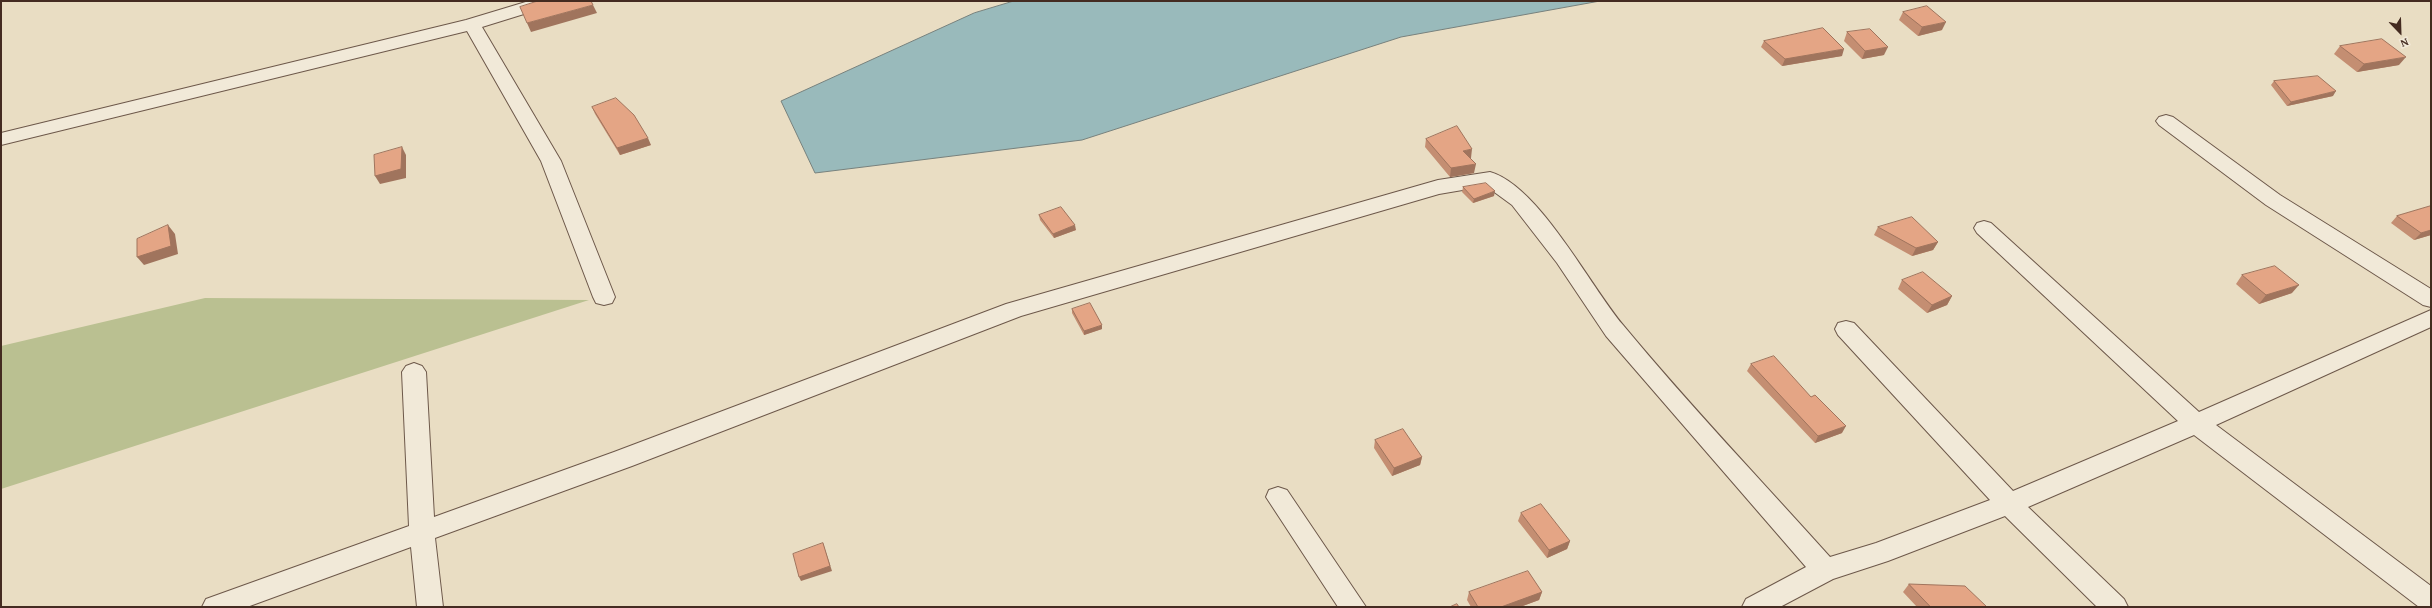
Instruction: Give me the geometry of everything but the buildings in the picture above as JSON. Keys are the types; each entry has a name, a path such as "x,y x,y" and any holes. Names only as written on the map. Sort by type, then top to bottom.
{"street":[{"path":"1,139 472,24 547,1"},
{"path":"472,24 551,161 604,297"},
{"path":"2166,121 2273,200 2431,299"},
{"path":"216,607 623,459 1014,310 1438,187 1490,179 1519,200 1565,258 1614,330 1825,570"},
{"path":"1984,228 2196,423 2431,601"},
{"path":"1755,607 1825,570 1879,553 2009,504 2310,374 2431,318"},
{"path":"1846,329 2009,504 2115,607"},
{"path":"414,372 422,532 430,607"},
{"path":"1278,498 1353,607"}],"green space":[{"path":"205,298 589,300 1,489 1,346"}],"water":[{"path":"1014,1 1600,1 1401,37 1082,140 815,173 781,101 974,13"}]}
